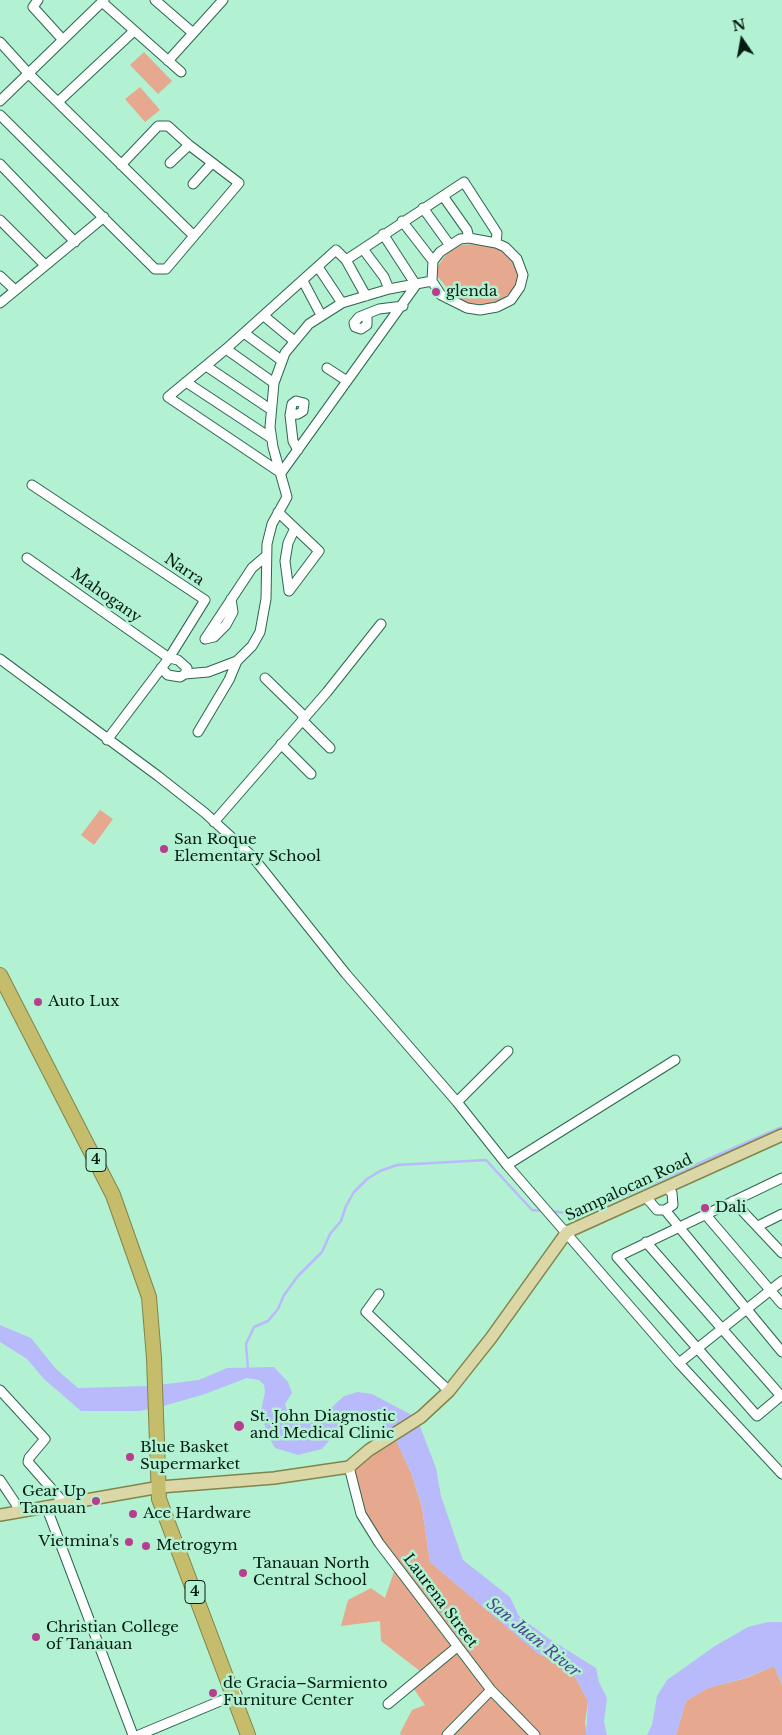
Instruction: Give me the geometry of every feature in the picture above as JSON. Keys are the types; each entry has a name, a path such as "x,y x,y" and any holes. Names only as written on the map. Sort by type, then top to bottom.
{"highway":[{"name":"4","path":"0,975 119,1207 149,1296 154,1358 159,1500 236,1694 256,1735"},
{"name":"4","path":"236,1694 248,1735"}],"main road":[{"name":"Sampalocan Road","path":"349,1467 370,1450 421,1417 449,1391 491,1338 567,1232 782,1135"},
{"path":"0,1515 160,1487 274,1478 349,1467"}],"street":[{"path":"38,0 34,7 63,40"},
{"path":"155,0 193,33"},
{"path":"0,101 103,1 181,72"},
{"path":"168,61 221,1"},
{"path":"58,102 134,30"},
{"path":"0,42 29,74 193,235"},
{"path":"0,115 155,269 166,269 239,183 189,145 168,126 163,125 158,126 121,165"},
{"path":"170,163 189,145"},
{"path":"192,184 212,163"},
{"path":"0,164 75,242"},
{"path":"346,260 402,221 464,182 497,233 496,242"},
{"path":"444,196 467,230 469,238"},
{"path":"423,208 449,244"},
{"path":"0,303 104,218"},
{"path":"0,220 45,265"},
{"path":"402,221 434,261"},
{"path":"383,234 416,285"},
{"path":"469,238 496,242 505,247 516,259 523,275 520,287 511,300 497,307 480,310 466,308 442,295 432,282 434,261 449,244 460,239 469,238"},
{"path":"363,249 384,277 388,289"},
{"path":"281,473 168,397 264,316 336,250 346,260 366,296"},
{"path":"318,267 342,303"},
{"path":"0,276 15,290"},
{"path":"303,281 321,314"},
{"path":"198,732 229,680 237,661 252,646 260,632 266,600 266,556 272,524 287,497 271,438 270,409 274,383 282,360 293,340 321,314 342,303 388,289 432,282"},
{"path":"281,473 403,306 416,285"},
{"path":"367,314 379,309 403,306"},
{"path":"264,316 293,340"},
{"path":"244,333 282,360"},
{"path":"226,349 274,383"},
{"path":"206,366 270,409"},
{"path":"327,368 347,381"},
{"path":"186,382 271,438"},
{"path":"290,415 293,441 298,450"},
{"name":"Narra","path":"32,485 205,600 169,658 107,740"},
{"path":"278,512 295,528 319,551 289,591 284,561 288,543 295,528"},
{"path":"231,599 252,568 266,556"},
{"name":"Mahogany","path":"26,558 169,658 178,660 186,671"},
{"path":"214,822 304,719 381,624"},
{"path":"0,659 158,776 252,856 295,907 346,974 457,1102 507,1165 679,1363 782,1474"},
{"path":"161,668 168,675 175,676 186,671 208,672 237,661"},
{"path":"265,678 330,748"},
{"path":"281,744 311,774"},
{"path":"457,1102 508,1051"},
{"path":"507,1165 676,1060"},
{"path":"646,1242 782,1395 757,1416 617,1257 646,1242 678,1226 782,1178"},
{"path":"645,1196 657,1210 665,1210 673,1205 672,1194 666,1187"},
{"path":"733,1200 781,1250"},
{"path":"665,1210 782,1352"},
{"path":"705,1214 782,1304"},
{"path":"758,1226 782,1214"},
{"path":"679,1363 782,1281"},
{"path":"379,1294 366,1312 449,1391"},
{"path":"0,1390 45,1440 29,1458 28,1462 64,1503"},
{"name":"Laurena Street","path":"349,1467 361,1514 385,1550 491,1690 535,1735"},
{"path":"0,1480 20,1510"},
{"path":"46,1506 133,1735"},
{"path":"388,1704 457,1646"},
{"path":"447,1735 491,1690"},
{"path":"140,1735 236,1694"}],"shaded area":[{"path":"144,52 172,81 158,94 130,65"},
{"path":"140,87 160,110 145,122 125,99"},
{"path":"479,244 493,246 508,254 515,262 518,273 517,285 500,302 466,303 453,295 438,277 438,266 447,253 459,245"},
{"path":"100,810 113,819 94,845 81,835"},
{"path":"395,1438 412,1475 422,1507 430,1562 539,1654 570,1668 588,1701 585,1723 587,1735 401,1735 400,1733 412,1710 425,1705 411,1685 429,1678 381,1641 380,1621 341,1626 348,1600 371,1588 385,1598 396,1566 361,1514 349,1467"},
{"path":"774,1666 782,1685 782,1735 676,1735 686,1701 708,1688 746,1678"}],"water":[{"name":"San Juan River","path":"0,1325 31,1338 56,1369 78,1388 150,1386 199,1380 227,1368 274,1367 288,1382 292,1393 285,1404 289,1416 297,1423 311,1422 319,1419 344,1396 358,1392 372,1394 410,1414 418,1421 436,1468 441,1496 463,1560 510,1597 519,1616 548,1638 596,1668 599,1682 607,1698 604,1722 607,1735 586,1735 588,1701 570,1668 537,1653 430,1562 422,1506 412,1475 395,1438 381,1423 366,1414 355,1414 348,1419 322,1449 298,1455 275,1448 267,1434 261,1411 265,1392 264,1385 259,1380 247,1378 205,1394 160,1407 139,1411 81,1411 44,1379 27,1359 0,1342"},
{"path":"768,1622 782,1622 782,1685 774,1666 745,1678 708,1688 686,1701 676,1735 647,1735 652,1725 657,1696 667,1680 715,1646 748,1627"}],"waterway":[{"path":"551,1211 565,1213 582,1211 606,1204 782,1127"},
{"path":"248,1369 246,1344 254,1327 268,1321 278,1309 284,1295 298,1276 322,1252 330,1234 341,1221 346,1206 354,1192 367,1179 380,1171 397,1165 486,1160 532,1210 543,1211"}],"place":[{"name":"glenda","path":"436,292"},
{"name":"San Roque Elementary School","path":"164,849"},
{"name":"Auto Lux","path":"38,1002"},
{"name":"Dali","path":"705,1208"},
{"name":"St. John Diagnostic and Medical Clinic","path":"239,1426"},
{"name":"Blue Basket Supermarket","path":"130,1457"},
{"name":"Gear Up Tanauan","path":"96,1501"},
{"name":"Ace Hardware","path":"133,1514"},
{"name":"Vietmina's","path":"129,1542"},
{"name":"Metrogym","path":"146,1546"},
{"name":"Tanauan North Central School","path":"243,1573"},
{"name":"Christian College of Tanauan","path":"36,1637"},
{"name":"de Gracia–Sarmiento Furniture Center","path":"213,1693"}]}
